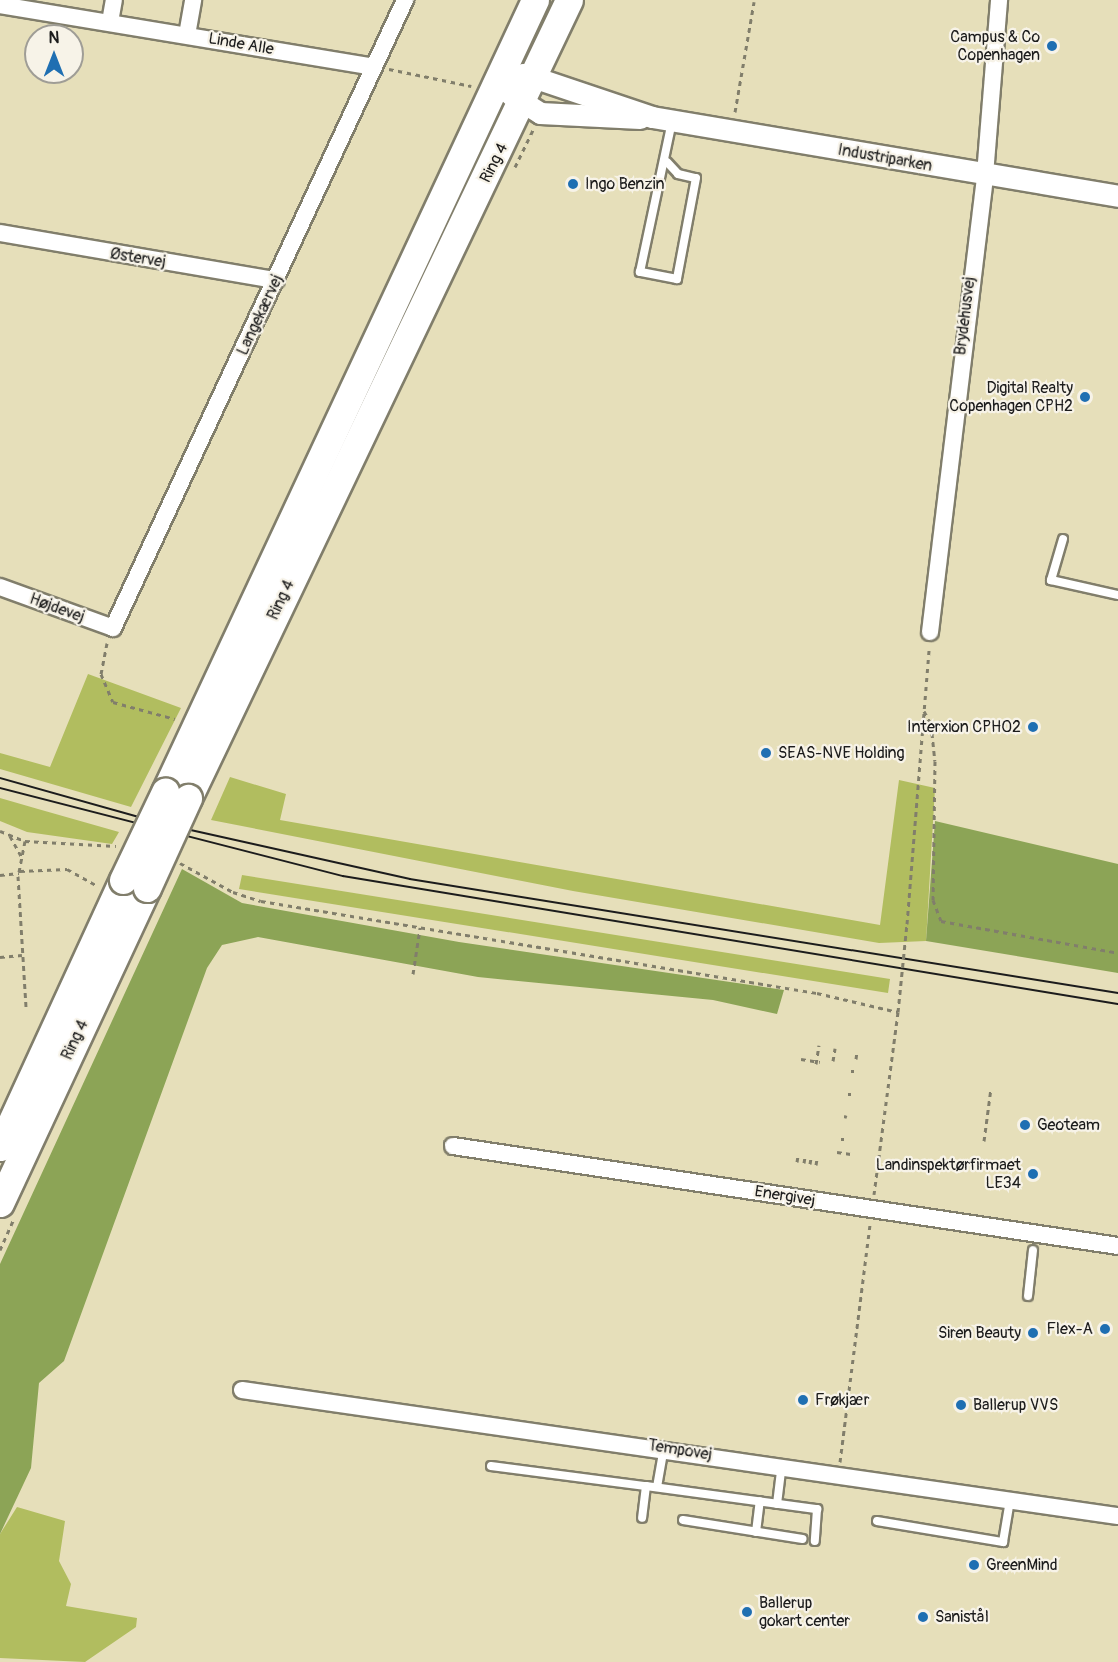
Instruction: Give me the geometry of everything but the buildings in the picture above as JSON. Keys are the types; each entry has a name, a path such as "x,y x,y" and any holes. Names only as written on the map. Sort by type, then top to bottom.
{"main road":[{"name":"Ring 4","path":"177,795 494,79 535,0"},
{"name":"Ring 4","path":"0,1147 123,886 177,795 523,106 569,0"},
{"name":"Ring 4","path":"0,1203 123,886"}],"street":[{"path":"110,22 114,0"},
{"path":"188,35 193,0"},
{"name":"Langekærvej","path":"113,628 405,0"},
{"name":"Brydehusvej","path":"930,632 985,175 999,0"},
{"name":"Linde Alle","path":"0,5 373,68"},
{"name":"Industriparken","path":"494,79 536,76 662,119 1118,196"},
{"path":"494,79 523,106"},
{"name":"Industriparken","path":"523,106 540,113 597,119 662,119"},
{"name":"Østervej","path":"0,232 276,280"},
{"name":"Højdevej","path":"0,587 113,628"},
{"name":"Energivej","path":"453,1146 1118,1246"},
{"name":"Tempovej","path":"242,1390 664,1447 1118,1515"}],"lane":[{"path":"662,119 667,162 678,174 696,178 677,279 640,272 657,176 667,162"},
{"path":"1063,539 1051,580 1118,595"},
{"path":"1028,1296 1033,1250"},
{"path":"657,1487 664,1447"},
{"path":"777,1504 782,1465"},
{"path":"491,1466 817,1509 815,1541"},
{"path":"642,1518 646,1486"},
{"path":"877,1521 1003,1542 1010,1499"},
{"path":"756,1532 760,1501"},
{"path":"682,1520 803,1539"}],"path":[{"path":"731,131 754,2"},
{"path":"373,68 494,79"},
{"path":"113,628 102,654 101,674 113,702 180,721"},
{"path":"839,1474 898,1012 930,632"},
{"path":"924,711 931,724 935,761 933,900 941,921 1118,953"},
{"path":"0,831 25,841 121,848"},
{"path":"10,835 21,856"},
{"path":"25,841 19,872 26,1007"},
{"path":"175,862 261,901 817,993 898,1012"},
{"path":"0,875 68,869 123,886"},
{"path":"413,974 420,927"},
{"path":"0,957 22,955"},
{"path":"801,1059 818,1063 819,1045"},
{"path":"833,1060 835,1047"},
{"path":"856,1059 857,1051"},
{"path":"984,1141 991,1088"},
{"path":"837,1152 851,1154"},
{"path":"797,1162 798,1156"},
{"path":"804,1163 805,1157"},
{"path":"810,1164 811,1158"},
{"path":"816,1165 817,1159"}],"green space":[{"path":"88,674 181,708 131,807 0,769 0,753 50,767"},
{"path":"230,777 286,794 280,820 880,925 899,780 935,788 926,941 879,943 573,891 211,820"},
{"path":"0,798 119,832 112,844 27,832 0,821"},
{"path":"935,821 1118,864 1118,973 926,941"},
{"path":"182,869 242,903 459,942 784,990 777,1014 713,1000 478,977 258,937 222,945 207,968 64,1361 39,1383 31,1468 0,1534 0,1264"},
{"path":"242,875 890,979 888,993 239,889"},
{"path":"17,1507 65,1521 59,1561 71,1584 66,1606 137,1618 136,1627 85,1662 0,1658 0,1534"}],"tram line":[{"path":"0,778 164,824 410,879 1118,993"},
{"path":"0,788 343,876 1118,1004"}],"place":[{"name":"Campus & Co Copenhagen","path":"1052,46"},
{"name":"Ingo Benzin","path":"573,184"},
{"name":"Digital Realty Copenhagen CPH2","path":"1085,397"},
{"name":"Interxion CPH02","path":"1033,727"},
{"name":"SEAS-NVE Holding","path":"766,753"},
{"name":"Geoteam","path":"1025,1125"},
{"name":"Landinspektørfirmaet LE34","path":"1033,1174"},
{"name":"Flex-A","path":"1105,1329"},
{"name":"Siren Beauty","path":"1033,1333"},
{"name":"Frøkjær","path":"803,1400"},
{"name":"Ballerup VVS","path":"961,1405"},
{"name":"GreenMind","path":"974,1565"},
{"name":"Ballerup gokart center","path":"747,1612"},
{"name":"Sanistål","path":"923,1617"}]}
